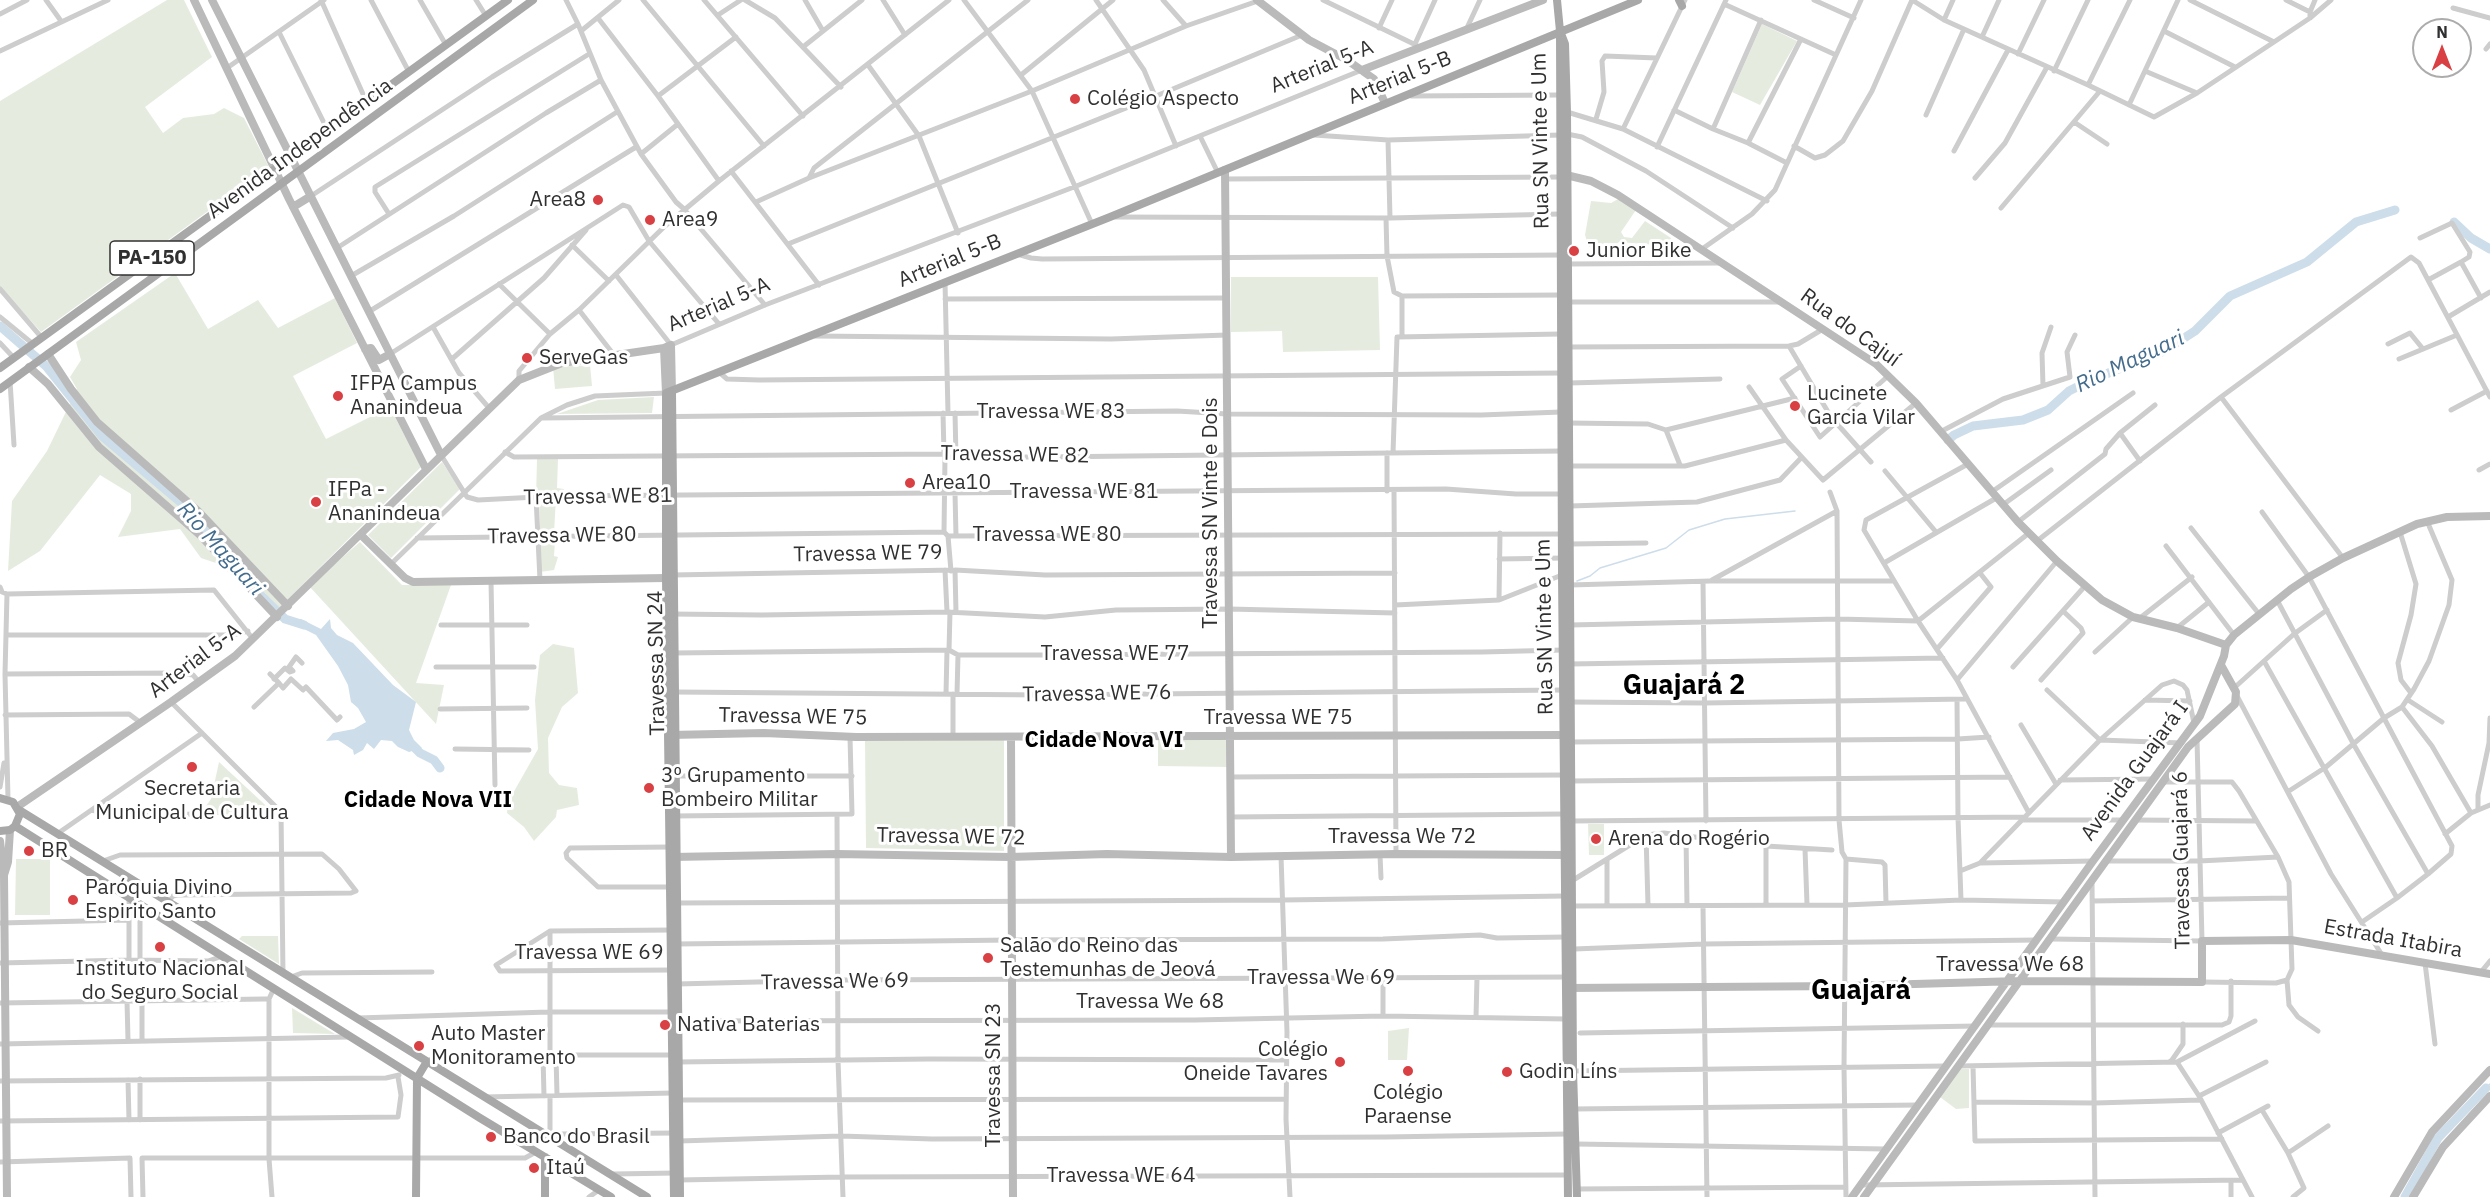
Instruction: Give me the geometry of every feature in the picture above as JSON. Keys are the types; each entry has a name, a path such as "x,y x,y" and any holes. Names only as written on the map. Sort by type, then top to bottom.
{"main road":[{"path":"194,0 293,207 426,469"},
{"path":"212,0 441,455"},
{"name":"Avenida Independência","path":"0,368 508,0"},
{"name":"Avenida Independência","path":"0,389 283,185 533,0"},
{"path":"1257,0 1302,35 1374,79 1385,103"},
{"name":"Arterial 5-A","path":"1362,70 1417,46 1543,0"},
{"path":"1557,0 1560,31"},
{"name":"Arterial 5-B","path":"669,393 807,336 1223,174 1310,134 1638,0"},
{"name":"Rua SN Vinte e Um","path":"1560,31 1559,95 1564,118"},
{"name":"Rua SN Vinte e Um","path":"1560,31 1565,44 1563,176 1567,264 1561,295 1560,334 1566,351 1561,373 1561,412 1562,494 1567,512"},
{"path":"383,91 390,104"},
{"name":"Travessa SN Vinte e Dois","path":"1223,174 1226,218 1228,377 1227,574 1230,653 1231,856"},
{"name":"Rua SN Vinte e Um","path":"1563,176 1560,214 1561,255 1567,302 1566,351 1569,382 1566,557 1570,585 1571,702 1571,742 1564,814 1569,882"},
{"name":"Rua do Cajuí","path":"1563,176 1591,181 1618,195 1785,302 1876,364 1916,403 2018,522 2056,561 2114,608 2226,645"},
{"path":"293,207 311,196"},
{"path":"184,235 182,242 188,253"},
{"name":"Arterial 5-A","path":"18,808 199,682 254,639 519,380 562,363 668,346"},
{"name":"Travessa SN 24","path":"668,346 673,816 678,903 674,930"},
{"path":"365,349 371,348 379,360 390,354"},
{"path":"48,354 71,389 97,422 198,511 286,608"},
{"path":"30,367 48,384 99,447 200,535 277,617"},
{"path":"2226,645 2234,635 2277,600 2309,577 2343,558 2427,521 2447,517 2490,516"},
{"name":"Rua SN Vinte e Um","path":"1566,534 1570,544 1562,575 1564,735 1572,821 1568,855"},
{"name":"Travessa WE 79","path":"361,535 390,565 413,582 669,576"},
{"name":"Avenida Guajará I","path":"1851,1197 2200,716 2221,665 2226,645"},
{"path":"2221,665 2235,692"},
{"name":"Avenida Guajará I","path":"1864,1197 2188,747 2196,737 2235,704 2235,692"},
{"name":"Travessa WE 75","path":"673,734 764,733 850,737 1564,735"},
{"name":"Travessa SN 23","path":"1011,737 1013,1197"},
{"path":"4,799 354,1018 470,1094 483,1097 647,1197"},
{"path":"3,881 9,862 13,828 19,818 18,808"},
{"name":"Travessa SN 24","path":"673,816 670,847 674,857 670,886 675,944 677,1097 677,1176 674,1197"},
{"path":"0,831 13,828 129,897 351,1036 401,1073 417,1078 611,1197"},
{"path":"0,843 3,881 3,1162 7,1197"},
{"name":"Travessa WE 72","path":"674,857 837,854 1231,856"},
{"name":"Travessa We 72","path":"1231,856 1568,855"},
{"path":"1569,882 1565,896 1566,937 1570,961 1577,1193"},
{"path":"1569,882 1573,906 1574,949 1570,961"},
{"path":"2202,941 2291,940"},
{"name":"Estrada Itabira","path":"2291,940 2490,974"},
{"name":"Travessa Guajará 6","path":"2202,941 2202,982"},
{"name":"Travessa We 68","path":"1570,988 1845,986 2019,981 2202,982"},
{"path":"1568,1197 1566,1019 1570,1008"},
{"path":"416,1197 417,1078 425,1064"},
{"path":"2394,1197 2432,1132 2490,1070"},
{"path":"2413,1197 2443,1147 2490,1096"},
{"path":"540,1155 545,1197"},
{"name":"Travessa SN 24","path":"677,1176 680,1197"}],"street":[{"path":"0,14 27,0"},
{"path":"46,0 61,21"},
{"path":"0,51 108,0"},
{"path":"372,0 409,72"},
{"path":"420,0 446,45"},
{"path":"476,0 486,16"},
{"path":"566,0 601,80 636,147 664,187 765,305"},
{"path":"581,31 619,0"},
{"path":"643,0 764,146"},
{"path":"704,0 803,116"},
{"path":"718,15 743,0 775,18 841,87"},
{"path":"806,0 823,31"},
{"path":"803,46 862,0"},
{"path":"884,0 905,35"},
{"path":"519,380 519,371 550,334 579,310 684,209 950,0"},
{"path":"964,0 1032,91 1092,224"},
{"path":"809,178 814,168 1028,0"},
{"path":"1096,0 1131,49 1156,96 1176,146"},
{"path":"1021,75 1113,0"},
{"path":"1164,0 1185,26"},
{"path":"756,202 809,178 1032,91 1185,26 1257,0"},
{"path":"1323,0 1417,46 1435,0"},
{"path":"1379,28 1392,0"},
{"path":"1466,30 1480,0"},
{"path":"1814,0 1854,18"},
{"path":"1702,249 1767,201 1775,190 1861,0"},
{"path":"1794,146 1815,158 1825,155 1842,141 1872,91 1912,0 1944,20 2154,117 2197,93 2274,42 2331,0"},
{"path":"1944,20 1953,0"},
{"path":"1982,38 2000,0"},
{"path":"2018,54 2044,0"},
{"path":"2054,71 2088,0"},
{"path":"2088,85 2130,0"},
{"path":"2128,105 2178,0"},
{"path":"2190,0 2274,42"},
{"path":"2286,0 2310,15"},
{"path":"2310,15 2314,0"},
{"path":"227,68 322,1 367,103"},
{"path":"1623,129 1682,2"},
{"path":"1657,147 1725,2 1836,55"},
{"path":"2454,8 2490,18"},
{"path":"598,18 719,181"},
{"path":"1713,129 1761,20"},
{"path":"311,196 531,52 578,24"},
{"path":"1926,115 1964,29"},
{"path":"2164,31 2235,67"},
{"path":"279,32 328,131"},
{"path":"788,244 1302,35"},
{"path":"658,96 736,37"},
{"path":"1748,143 1801,39"},
{"path":"1954,151 2008,50"},
{"path":"389,214 375,192 375,187 589,54"},
{"path":"1596,119 1604,92 1602,61 1605,57 1657,58"},
{"path":"868,65 919,136 957,233"},
{"path":"1975,178 2005,142 2047,67"},
{"name":"Arterial 5-A","path":"668,346 765,305 1074,187 1362,70"},
{"path":"2145,71 2197,93"},
{"path":"337,248 601,80"},
{"path":"2001,208 2100,91"},
{"path":"1403,96 1559,95"},
{"path":"1674,110 1748,143 1787,164"},
{"path":"351,276 454,216 617,112"},
{"path":"1564,118 1596,119 1623,129 1767,201"},
{"path":"2074,122 2107,144"},
{"path":"641,154 678,124"},
{"path":"1310,134 1388,140 1563,135 1582,137 1646,171 1733,228"},
{"path":"1200,136 1223,174 1389,177 1563,176"},
{"path":"1388,140 1387,256 1394,292 1402,296 1561,295"},
{"path":"370,311 636,147"},
{"path":"731,171 819,285"},
{"path":"390,354 620,206 626,205 649,241 719,324"},
{"path":"1110,217 1388,218 1560,214"},
{"path":"2420,238 2452,223 2470,252 2469,257 2428,280"},
{"path":"452,359 544,278 589,226"},
{"path":"567,240 609,280"},
{"path":"1017,254 1036,259 1561,255"},
{"path":"2037,541 2221,397 2411,257 2419,262 2490,397"},
{"path":"2461,262 2481,298"},
{"path":"1567,264 1725,263"},
{"path":"616,275 668,346"},
{"path":"945,282 947,377 944,493 950,570 951,612 948,650 953,737"},
{"path":"499,284 550,334"},
{"path":"0,289 42,338"},
{"path":"2448,317 2490,292"},
{"path":"1402,296 1402,336"},
{"path":"945,299 1227,298"},
{"path":"1567,302 1785,302"},
{"path":"579,310 614,355"},
{"path":"0,317 32,345"},
{"path":"432,327 459,373 489,408"},
{"path":"2043,386 2042,353 2051,327"},
{"path":"1566,351 1789,346 1798,344 1824,328"},
{"path":"2388,344 2410,333 2423,349"},
{"path":"1396,854 1396,534 1391,491 1390,453 1395,338 1402,336 1560,334"},
{"path":"2399,359 2457,334"},
{"path":"807,336 1111,339 1227,335"},
{"path":"1940,432 1986,406 2070,377 2067,352 2075,335"},
{"path":"0,343 16,357"},
{"path":"1789,346 1836,423 1871,462"},
{"path":"1800,366 1782,379 1820,436 1887,376"},
{"path":"720,373 723,378 731,380 1561,373"},
{"path":"1569,382 1720,379"},
{"path":"10,381 14,445"},
{"path":"1749,387 1786,440 1821,480 1826,479 1916,403"},
{"path":"2451,411 2487,391"},
{"name":"Arterial 5-B","path":"390,565 541,418 567,405 595,396 669,393"},
{"path":"1884,563 1995,494 2133,393"},
{"path":"2221,397 2343,558"},
{"path":"1568,423 1648,424 1666,430 1795,398"},
{"path":"2018,522 2105,454 2106,449 2120,433 2155,405"},
{"name":"Travessa WE 83","path":"541,418 1177,411 1227,414 1481,415 1561,412"},
{"path":"955,413 956,457"},
{"path":"1666,430 1680,465"},
{"path":"2120,433 2140,461"},
{"path":"1569,466 1692,464 1786,440"},
{"name":"Travessa WE 82","path":"505,452 514,457 945,455 956,457 1170,457 1562,451"},
{"path":"441,455 464,492"},
{"path":"1567,512 1689,503 1780,480 1801,458"},
{"path":"1968,464 1866,520 1865,532 1918,621 1957,680 1965,699 2010,777 2025,817"},
{"path":"2479,470 2490,464"},
{"path":"2004,504 2051,470"},
{"path":"1885,471 1936,532"},
{"name":"Travessa WE 81","path":"464,492 470,499 478,500 670,495 1446,489 1516,494 1562,494"},
{"path":"1830,492 1837,511 1838,778 1839,820 1842,852 1845,859 1846,1197"},
{"path":"955,493 956,536"},
{"path":"536,497 540,580"},
{"path":"1710,581 1837,511"},
{"path":"2262,512 2309,577 2452,846 2451,854 2428,874 2362,922"},
{"path":"2289,791 2354,745 2384,718 2402,706 2412,693 2428,661 2449,605 2452,579 2427,521"},
{"path":"2191,528 2259,614"},
{"path":"2400,532 2416,584 2411,615 2398,663 2401,680 2412,693"},
{"path":"1499,600 1500,533"},
{"path":"1570,625 1838,619 1918,621 2029,533"},
{"name":"Travessa WE 80","path":"417,538 946,534 956,536 1566,534"},
{"path":"1570,544 1646,543"},
{"path":"2166,546 2192,577 2234,635"},
{"path":"1499,559 1566,557"},
{"path":"1957,680 2056,561"},
{"path":"950,570 951,612"},
{"name":"Travessa WE 79","path":"669,576 950,570 1045,575 1395,573"},
{"path":"1937,649 1991,587 1980,573"},
{"path":"1395,605 1499,600 1562,575"},
{"path":"2095,652 2137,617 2192,577"},
{"path":"491,581 495,785"},
{"path":"1570,585 1710,581 1894,581"},
{"path":"1703,582 1706,821"},
{"path":"2013,667 2085,586"},
{"path":"0,587 2,592 7,594 214,590 254,639"},
{"path":"4,799 6,749 2,722 5,715 2,684 3,645 6,635 3,606 7,594"},
{"path":"2277,600 2354,745 2428,874"},
{"path":"2177,628 2209,602"},
{"path":"670,615 951,612 1045,617 1116,610 1229,609 1395,613"},
{"path":"2327,610 2294,634 2235,692 2331,874 2382,955"},
{"path":"2041,680 2083,633 2081,628 2063,611"},
{"path":"441,625 527,625"},
{"path":"6,635 232,635 248,631"},
{"name":"Travessa WE 77","path":"672,653 948,650 958,655 1563,650"},
{"path":"952,694 958,655"},
{"path":"254,707 285,668 290,672 293,671 289,667 296,657 302,663"},
{"path":"1570,664 1943,658"},
{"path":"2264,661 2326,767 2397,898"},
{"path":"436,667 534,667"},
{"path":"4,674 178,673 193,675 199,682"},
{"path":"280,673 303,690 306,687 326,712 338,720 340,717"},
{"path":"274,679 283,688 297,675"},
{"path":"1980,863 2100,740 2162,685 2174,681 2183,685 2190,702 2194,723"},
{"name":"Travessa WE 76","path":"672,694 1563,690"},
{"path":"2047,690 2100,740 2180,742 2188,747"},
{"path":"1571,702 1704,703 1965,699"},
{"path":"1957,700 1961,900"},
{"path":"2145,700 2190,702"},
{"path":"2408,700 2442,722"},
{"path":"171,702 281,812 286,976 302,973 432,972"},
{"path":"2402,706 2432,746 2471,813"},
{"path":"440,709 527,708"},
{"path":"5,715 129,714 141,723"},
{"path":"2478,808 2490,718"},
{"path":"2021,725 2058,782"},
{"path":"57,834 202,733"},
{"path":"673,776 852,776 850,737"},
{"path":"1571,742 1989,737"},
{"name":"Travessa Guajará 6","path":"2196,737 2202,941"},
{"path":"0,787 6,749"},
{"path":"455,749 529,750"},
{"path":"1231,777 1397,775 1705,780 2010,777"},
{"name":"Travessa WE 72","path":"673,816 850,815 852,814 852,776"},
{"path":"2058,782 2154,779"},
{"path":"2164,782 2232,782 2278,856 2289,882 2292,969 2287,980 2290,1008 2298,1017 2319,1031"},
{"path":"2445,834 2478,808 2490,805"},
{"path":"92,810 108,816 196,814"},
{"path":"1231,817 1564,814"},
{"path":"837,815 838,1060 843,1197"},
{"path":"1572,821 2025,817 2124,820"},
{"path":"2134,820 2256,821"},
{"path":"1569,882 1646,835 1659,833 1725,841"},
{"path":"1646,835 1648,905"},
{"path":"1686,836 1687,906"},
{"path":"1766,904 1766,846 1832,850"},
{"path":"670,847 570,848 566,853 567,858 598,887 670,886"},
{"path":"1805,849 1807,904"},
{"path":"103,861 117,855 320,854 327,857 339,869 353,885 355,892 177,895 168,902"},
{"path":"1380,855 1381,878"},
{"path":"1281,856 1285,939 1286,1099 1290,1197"},
{"path":"2106,861 2199,861 2278,856"},
{"path":"1607,859 1607,906"},
{"path":"1845,859 1879,860 1885,865 1886,903"},
{"path":"1960,871 1980,863 2093,861"},
{"path":"2092,882 2095,1197"},
{"path":"678,903 1565,896"},
{"path":"129,897 129,960"},
{"path":"2092,901 2289,898"},
{"path":"1573,906 1845,905 1961,900 2064,902"},
{"path":"140,904 140,960"},
{"path":"1703,906 1706,987 1707,1197"},
{"path":"2,923 128,921"},
{"path":"557,1095 549,1012 550,931 674,930"},
{"name":"Travessa WE 69","path":"550,931 497,963 500,971 675,970"},
{"path":"675,944 1383,939 1480,935 1497,938 1566,937"},
{"path":"2050,939 2202,941"},
{"path":"1574,949 1704,944 2038,940"},
{"path":"3,962 210,961 223,956"},
{"path":"2481,972 2490,961"},
{"path":"2425,963 2435,1044"},
{"name":"Travessa We 69","path":"675,984 838,980 1570,977"},
{"path":"1476,1017 1477,978"},
{"path":"1383,979 1383,1016"},
{"path":"2202,982 2276,983 2287,980"},
{"path":"1989,1025 2222,1025 2229,1022 2231,1016 2231,981"},
{"path":"272,1197 269,1159 268,1039 269,999 274,988"},
{"path":"3,1003 269,999"},
{"path":"127,1001 128,1040"},
{"path":"142,1001 142,1040"},
{"path":"354,1018 549,1012 838,1021 1012,1021"},
{"path":"1287,1018 1383,1016 1566,1019"},
{"name":"Travessa We 68","path":"1012,1021 1287,1018"},
{"path":"1959,1066 2177,1062 2255,1021"},
{"path":"2169,1062 2183,1044 2183,1024"},
{"path":"1580,1033 1976,1026"},
{"path":"3,1044 351,1036"},
{"path":"425,1064 434,1057 446,1055 838,1060 1286,1060"},
{"path":"543,1056 552,1139 561,1134 932,1139 1567,1134"},
{"path":"2177,1062 2200,1098 2252,1197"},
{"path":"1974,1102 2095,1103 2200,1098 2266,1062"},
{"path":"1574,1071 1946,1066"},
{"path":"1973,1066 1975,1141 2222,1139"},
{"path":"3,1081 268,1078 401,1073 398,1117 3,1121"},
{"path":"140,1079 140,1120"},
{"path":"128,1080 129,1120"},
{"path":"483,1097 557,1095 840,1100 1286,1099"},
{"path":"1574,1109 1846,1108 1918,1105"},
{"path":"2218,1133 2268,1106"},
{"path":"2262,1110 2288,1154 2304,1188 2293,1197"},
{"path":"2288,1154 2328,1126"},
{"path":"1576,1144 1886,1149"},
{"path":"143,1197 142,1158 525,1158 540,1155"},
{"path":"3,1162 130,1158 131,1197"},
{"name":"Travessa WE 64","path":"610,1174 843,1177 1568,1175"},
{"path":"1861,1185 2242,1180"},
{"path":"2230,1181 2231,1197"},
{"path":"1577,1193 1707,1187 1846,1187"},
{"path":"589,1197 599,1190"}],"shaded area":[{"path":"167,0 184,0 212,57 145,107 163,133 183,118 214,114 224,108 244,118 269,167 41,332 0,287 0,101"},
{"path":"1762,24 1797,41 1760,105 1732,92"},
{"path":"1620,198 1636,210 1621,232 1624,237 1632,238 1645,221 1671,238 1669,246 1619,242 1615,245 1589,247 1585,235 1591,201 1611,203"},
{"path":"175,273 208,329 258,300 278,328 335,298 357,343 293,376 326,439 390,407 421,467 274,613 219,564 201,558 180,529 118,537 131,511 131,494 100,475 40,551 8,571 12,501 47,451 77,389 70,377 81,360 76,342"},
{"path":"1231,277 1378,277 1380,350 1283,352 1282,331 1231,332"},
{"path":"590,365 592,386 555,389 553,367"},
{"path":"654,397 652,413 557,414 598,400"},
{"path":"537,459 558,459 557,488 564,489 565,495 536,497"},
{"path":"442,462 460,489 391,558 368,535"},
{"path":"556,498 554,533 540,533 539,500"},
{"path":"555,541 554,556 558,557 554,570 540,572 540,542"},
{"path":"360,542 402,585 451,585 416,683 444,685 436,724 309,586"},
{"path":"553,644 574,648 578,693 562,707 548,738 549,773 559,785 577,788 579,805 557,810 556,817 534,841 524,827 507,813 508,802 538,749 535,700 540,655"},
{"path":"1158,739 1228,739 1228,767 1158,766"},
{"path":"1004,740 1004,851 866,848 865,741"},
{"path":"219,762 276,815 202,815 206,812 206,806 211,799"},
{"name":"Arena do Rogério","path":"1588,824 1604,824 1604,855 1589,855"},
{"path":"16,859 50,859 50,915 15,915"},
{"path":"242,936 278,936 279,964 239,939"},
{"path":"292,1008 335,1034 293,1033"},
{"path":"1409,1028 1407,1060 1388,1060 1388,1031"},
{"path":"1960,1069 1969,1069 1969,1108 1956,1109 1940,1097"}],"water":[{"path":"301,619 321,629 330,619 331,628 337,635 353,643 393,685 416,702 409,730 414,740 422,748 409,752 392,741 381,740 374,749 367,743 363,750 354,755 353,750 338,740 326,741 333,733 354,729 366,722 358,708 351,702 348,685 338,666 316,635 296,625 293,622"}],"waterway":[{"name":"Rio Maguari","path":"1948,440 1973,426 2023,420 2048,410 2069,391 2164,351 2195,331 2230,296 2307,262 2356,222 2395,210"},
{"name":"Rio Maguari","path":"2454,222 2471,238 2490,249"},
{"name":"Rio Maguari","path":"0,326 46,366 102,436 184,505 230,562"},
{"path":"1577,581 1590,576 1600,568 1666,548 1689,530 1725,519 1795,511"},
{"name":"Rio Maguari","path":"249,584 285,619 304,625"},
{"name":"Rio Maguari","path":"408,741 420,753 434,760 440,768"},
{"name":"Rio Maguari","path":"2486,1088 2490,1084"},
{"name":"Rio Maguari","path":"2405,1197 2438,1138 2486,1088"}],"place":[{"name":"Colégio Aspecto","path":"1075,99"},
{"name":"Area8","path":"598,200"},
{"name":"Area9","path":"650,220"},
{"name":"Junior Bike","path":"1574,251"},
{"name":"ServeGas","path":"527,358"},
{"name":"IFPA Campus Ananindeua","path":"338,396"},
{"name":"Lucinete Garcia Vilar","path":"1795,406"},
{"name":"Area10","path":"910,483"},
{"name":"IFPa - Ananindeua","path":"316,502"},
{"name":"Secretaria Municipal de Cultura","path":"192,767"},
{"name":"3º Grupamento Bombeiro Militar","path":"649,788"},
{"name":"Arena do Rogério","path":"1596,839"},
{"name":"BR","path":"29,851"},
{"name":"Paróquia Divino Espirito Santo","path":"73,900"},
{"name":"Instituto Nacional do Seguro Social","path":"160,947"},
{"name":"Salão do Reino das Testemunhas de Jeová","path":"988,958"},
{"name":"Nativa Baterias","path":"665,1025"},
{"name":"Auto Master Monitoramento","path":"419,1046"},
{"name":"Colégio Oneide Tavares","path":"1340,1062"},
{"name":"Colégio Paraense","path":"1408,1071"},
{"name":"Godin Líns","path":"1507,1072"},
{"name":"Banco do Brasil","path":"491,1137"},
{"name":"Itaú","path":"534,1168"}],"district":[{"name":"Guajará 2","path":"1684,686"},
{"name":"Cidade Nova VI","path":"1104,741"},
{"name":"Cidade Nova VII","path":"428,801"},
{"name":"Guajará","path":"1861,991"}]}
